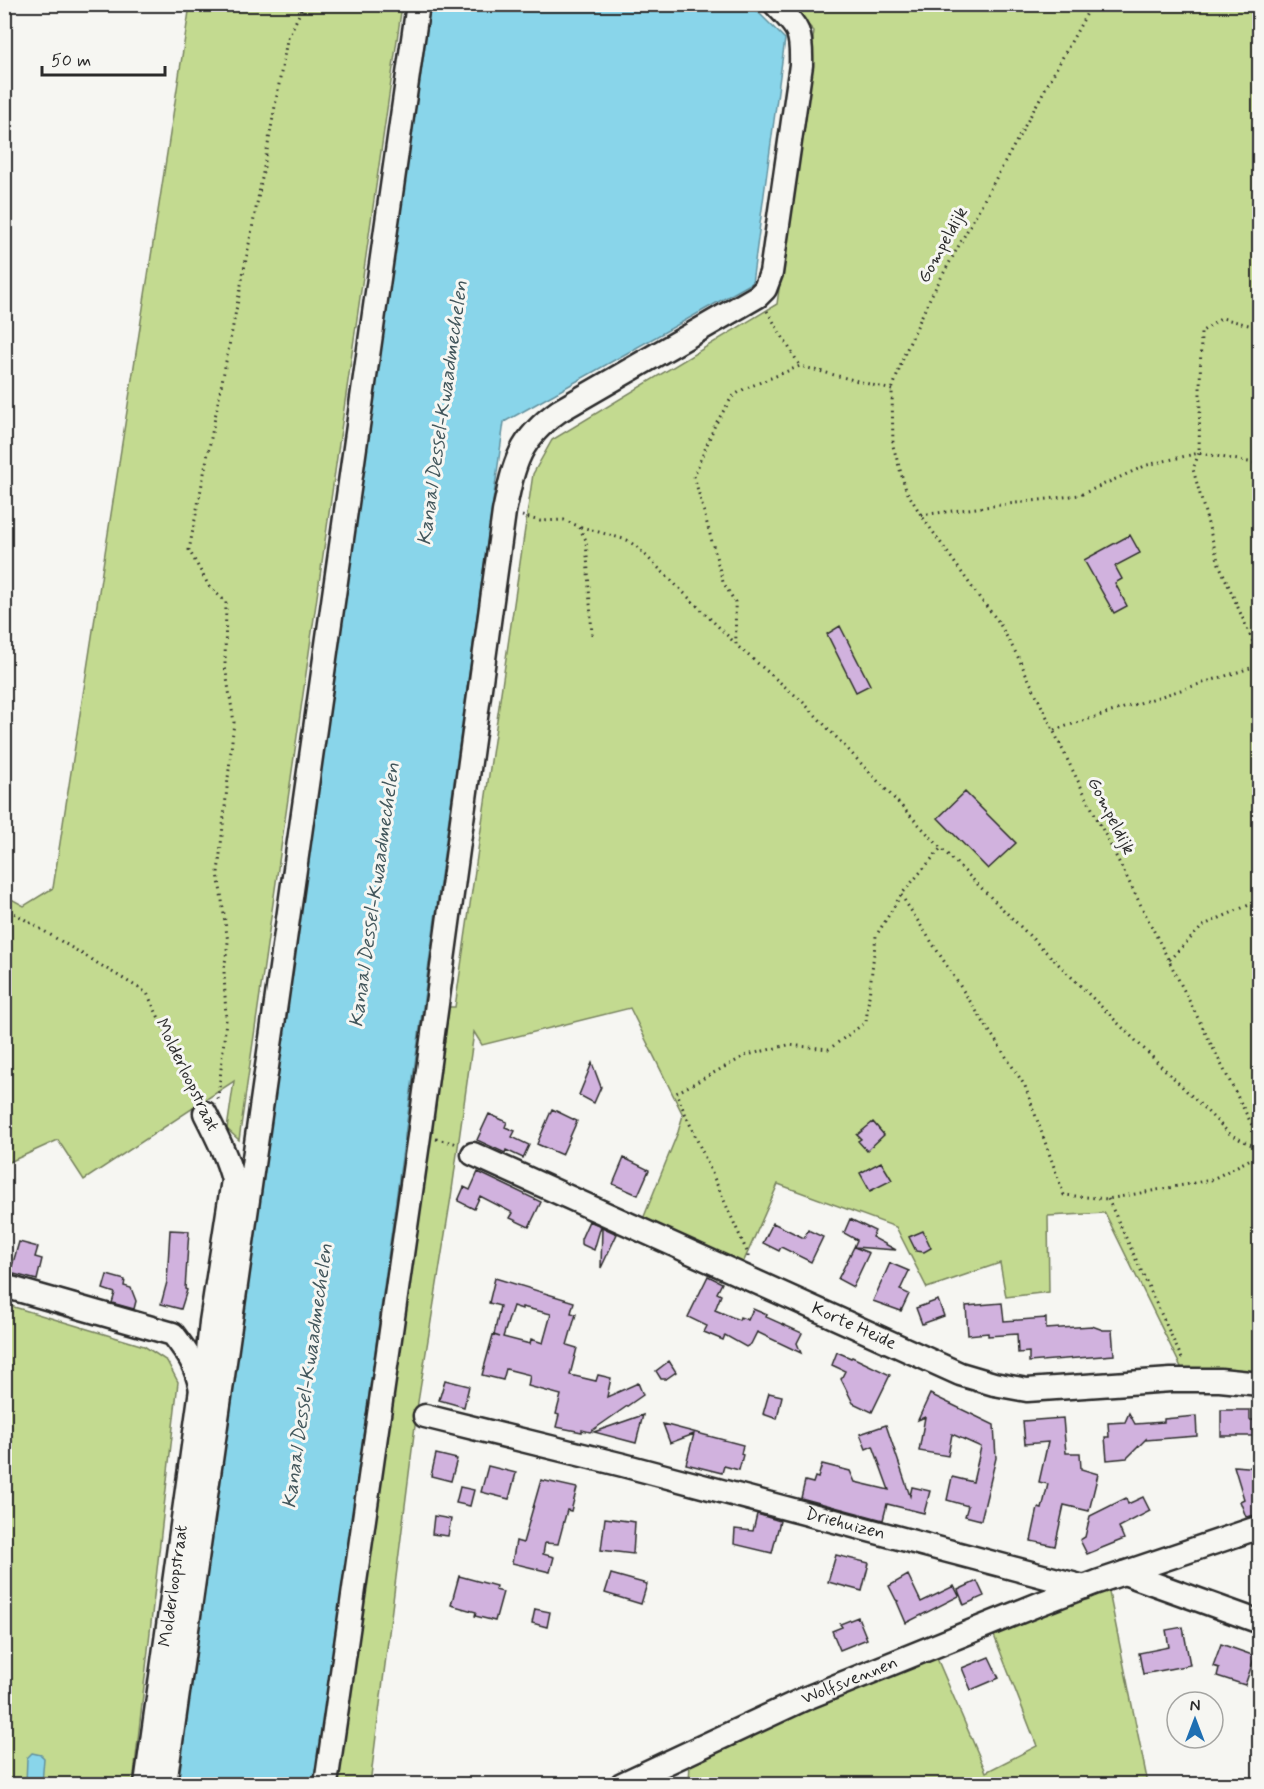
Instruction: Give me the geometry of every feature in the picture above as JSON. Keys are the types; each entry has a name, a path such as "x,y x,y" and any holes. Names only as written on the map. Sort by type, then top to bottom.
{"street":[{"path":"165,1785 418,4"},
{"path":"326,1785 419,1136 504,512 517,458 524,444 542,423 569,405 758,296 765,289 771,273 801,65 802,44 798,28 775,4"},
{"name":"Molderloopstraat","path":"146,1785 201,1389 206,1371 211,1322 233,1180 229,1164 210,1122"},
{"name":"Korte Heide","path":"473,1154 960,1374 994,1384 1027,1390 1192,1380 1260,1384"},
{"path":"4,1286 173,1334 189,1335 199,1332 211,1322"},
{"name":"Molderloopstraat","path":"173,1334 196,1368 201,1389"},
{"name":"Driehuizen","path":"425,1416 634,1468 1084,1587"},
{"path":"1084,1587 1260,1527"},
{"path":"1125,1573 1260,1622"},
{"name":"Wolfsvennen","path":"622,1785 804,1699 1084,1587"}],"path":[{"path":"210,1122 226,1020 224,971 228,942 218,873 234,722 225,666 226,602 209,586 189,550 287,40 304,4"},
{"name":"Gompeldijk","path":"1092,4 930,298 905,353 892,390 893,446 906,490 965,578 998,621 1017,655 1260,1141"},
{"path":"758,296 800,366"},
{"path":"1260,328 1222,318 1201,332 1199,453 1193,469 1219,564 1260,658"},
{"path":"736,645 735,602 723,582 694,476 715,424 732,397 744,389 800,366 892,390"},
{"path":"921,515 1080,495 1147,465 1199,453 1260,464"},
{"path":"504,512 540,520 564,520 627,540 636,547 736,645 802,701 941,848 1231,1135 1260,1149"},
{"path":"578,526 586,540 592,635"},
{"path":"1053,730 1260,665"},
{"path":"747,1277 748,1254 676,1093 747,1055 788,1045 829,1049 866,1022 876,936 901,895 941,848"},
{"path":"901,895 1025,1086 1065,1195 1108,1199 1211,1180 1260,1154"},
{"path":"1169,960 1204,925 1260,900"},
{"name":"Molderloopstraat","path":"4,907 147,993 210,1122"},
{"path":"419,1136 454,1143 473,1154"},
{"path":"1108,1199 1192,1380"}],"green space":[{"path":"190,5 402,5 239,1140 227,1129 234,1081 84,1180 58,1140 5,1164 4,895 24,906 53,888"},
{"path":"788,5 1259,5 1259,1378 1183,1371 1105,1213 1048,1216 1049,1292 1006,1297 1000,1263 927,1288 896,1227 778,1184 743,1263 643,1219 683,1115 630,1008 482,1045 474,1032 451,1197 418,1402 370,1784 338,1784 448,1007 455,1007 533,474 552,440 777,304 814,31"},
{"path":"4,1304 144,1346 167,1361 178,1382 133,1784 5,1784"},
{"path":"1108,1587 1148,1784 689,1784 690,1762 728,1743 936,1656 986,1772 1037,1746 993,1633"}],"water":[{"name":"Kanaal Dessel-Kwaadmechelen","path":"425,5 751,5 785,39 752,283 504,422 315,1784 177,1784"},
{"path":"32,1753 44,1758 42,1784 26,1784 27,1758"}],"building":[{"path":"1130,535 1140,553 1115,566 1122,579 1115,583 1127,606 1114,613 1084,560"},
{"path":"840,626 870,685 856,692 827,634"},
{"path":"965,792 1016,843 988,869 938,818"},
{"path":"592,1063 601,1087 594,1103 579,1095"},
{"path":"552,1109 577,1121 562,1155 537,1144"},
{"path":"489,1114 507,1122 505,1127 515,1131 512,1137 529,1145 523,1158 506,1150 505,1153 477,1140"},
{"path":"873,1122 884,1135 867,1151 858,1141 861,1139 857,1135"},
{"path":"624,1158 649,1170 638,1195 613,1184"},
{"path":"881,1162 892,1180 870,1191 860,1173"},
{"path":"478,1172 541,1202 529,1227 510,1218 513,1213 480,1196 474,1209 458,1201 464,1187 470,1190"},
{"path":"850,1219 875,1231 872,1237 896,1250 854,1247 857,1240 844,1233"},
{"path":"589,1221 601,1226 594,1250 581,1244"},
{"path":"773,1223 804,1238 808,1230 823,1237 811,1262 781,1247 779,1251 763,1243"},
{"path":"602,1227 617,1234 601,1268"},
{"path":"170,1230 189,1231 185,1289 187,1290 181,1309 161,1304 167,1282"},
{"path":"923,1231 931,1248 924,1252 916,1251 909,1237"},
{"path":"19,1242 38,1247 35,1257 42,1259 37,1280 10,1273"},
{"path":"854,1247 869,1253 853,1287 838,1279"},
{"path":"890,1263 909,1271 900,1290 909,1294 901,1311 873,1301"},
{"path":"107,1275 125,1280 124,1286 131,1288 136,1301 134,1309 112,1303 115,1293 103,1289"},
{"path":"708,1276 722,1283 717,1293 721,1295 715,1310 739,1320 740,1317 748,1320 753,1309 767,1315 766,1317 802,1333 797,1343 801,1353 757,1332 751,1344 746,1347 725,1335 723,1340 704,1332 707,1326 688,1317"},
{"path":"495,1278 574,1302 571,1313 576,1314 567,1345 577,1348 570,1375 596,1381 598,1375 611,1378 607,1397 638,1383 643,1395 590,1432 556,1427 559,1415 556,1414 561,1395 528,1386 530,1375 506,1369 503,1380 482,1375 493,1335 500,1337 494,1335 500,1306 489,1303","holes":["513,1306 522,1309 522,1307 551,1314 543,1343 531,1339 530,1344 503,1337"]},
{"path":"938,1300 944,1316 922,1324 916,1308"},
{"path":"1002,1303 1004,1321 1046,1318 1046,1329 1092,1326 1112,1330 1114,1355 1029,1362 1029,1352 1018,1353 1017,1334 968,1335 966,1306"},
{"path":"837,1352 890,1375 872,1412 853,1403 841,1379 845,1371 832,1365"},
{"path":"669,1361 676,1372 666,1379 661,1379 656,1371"},
{"path":"445,1380 469,1386 464,1407 439,1400"},
{"path":"769,1393 782,1396 777,1419 763,1414"},
{"path":"930,1394 994,1425 996,1458 981,1520 965,1516 968,1506 947,1500 952,1477 973,1482 981,1447 952,1434 948,1456 919,1451 925,1417 918,1420"},
{"path":"1221,1410 1250,1410 1250,1420 1260,1420 1260,1436 1221,1436"},
{"path":"1129,1413 1135,1424 1196,1416 1197,1436 1146,1439 1127,1458 1107,1460 1105,1437 1109,1437 1108,1423 1125,1422"},
{"path":"643,1415 636,1443 594,1432"},
{"path":"1063,1418 1066,1453 1080,1453 1081,1469 1098,1474 1089,1511 1064,1505 1055,1546 1031,1541 1038,1508 1042,1509 1048,1484 1039,1482 1048,1442 1025,1444 1023,1421"},
{"path":"663,1424 743,1445 739,1470 724,1466 722,1473 686,1464 694,1434 670,1443"},
{"path":"886,1425 910,1496 912,1487 930,1491 924,1513 887,1504 883,1520 801,1498 805,1481 813,1483 815,1477 818,1478 822,1464 850,1471 855,1482 889,1490 873,1446 866,1449 860,1434"},
{"path":"436,1454 457,1459 451,1481 431,1476"},
{"path":"488,1466 516,1473 509,1499 481,1492"},
{"path":"1234,1466 1260,1468 1260,1514 1246,1517 1240,1501 1244,1499"},
{"path":"541,1480 577,1488 571,1511 567,1510 558,1544 545,1543 543,1554 554,1557 550,1572 512,1563 516,1541 523,1543"},
{"path":"460,1487 474,1490 470,1506 456,1503"},
{"path":"1143,1497 1150,1511 1119,1527 1124,1539 1087,1554 1080,1540 1085,1537 1090,1516 1126,1498 1128,1504"},
{"path":"757,1514 780,1521 772,1553 734,1544 735,1529 753,1531"},
{"path":"434,1516 451,1519 448,1536 432,1534"},
{"path":"605,1518 635,1522 633,1554 601,1550"},
{"path":"836,1555 869,1563 862,1591 828,1582"},
{"path":"611,1574 647,1584 641,1604 605,1593"},
{"path":"908,1575 921,1602 954,1586 959,1596 906,1623 898,1601 889,1586"},
{"path":"459,1576 496,1586 495,1590 503,1592 495,1621 475,1616 476,1612 451,1605"},
{"path":"977,1581 984,1596 964,1605 958,1590"},
{"path":"535,1609 550,1612 547,1627 532,1623"},
{"path":"858,1617 867,1639 840,1650 832,1631 842,1627 840,1624"},
{"path":"1183,1627 1190,1665 1143,1674 1139,1653 1169,1647 1166,1630"},
{"path":"1221,1644 1255,1656 1245,1685 1217,1676 1219,1668 1213,1666"},
{"path":"989,1657 999,1678 971,1690 962,1668"}]}
